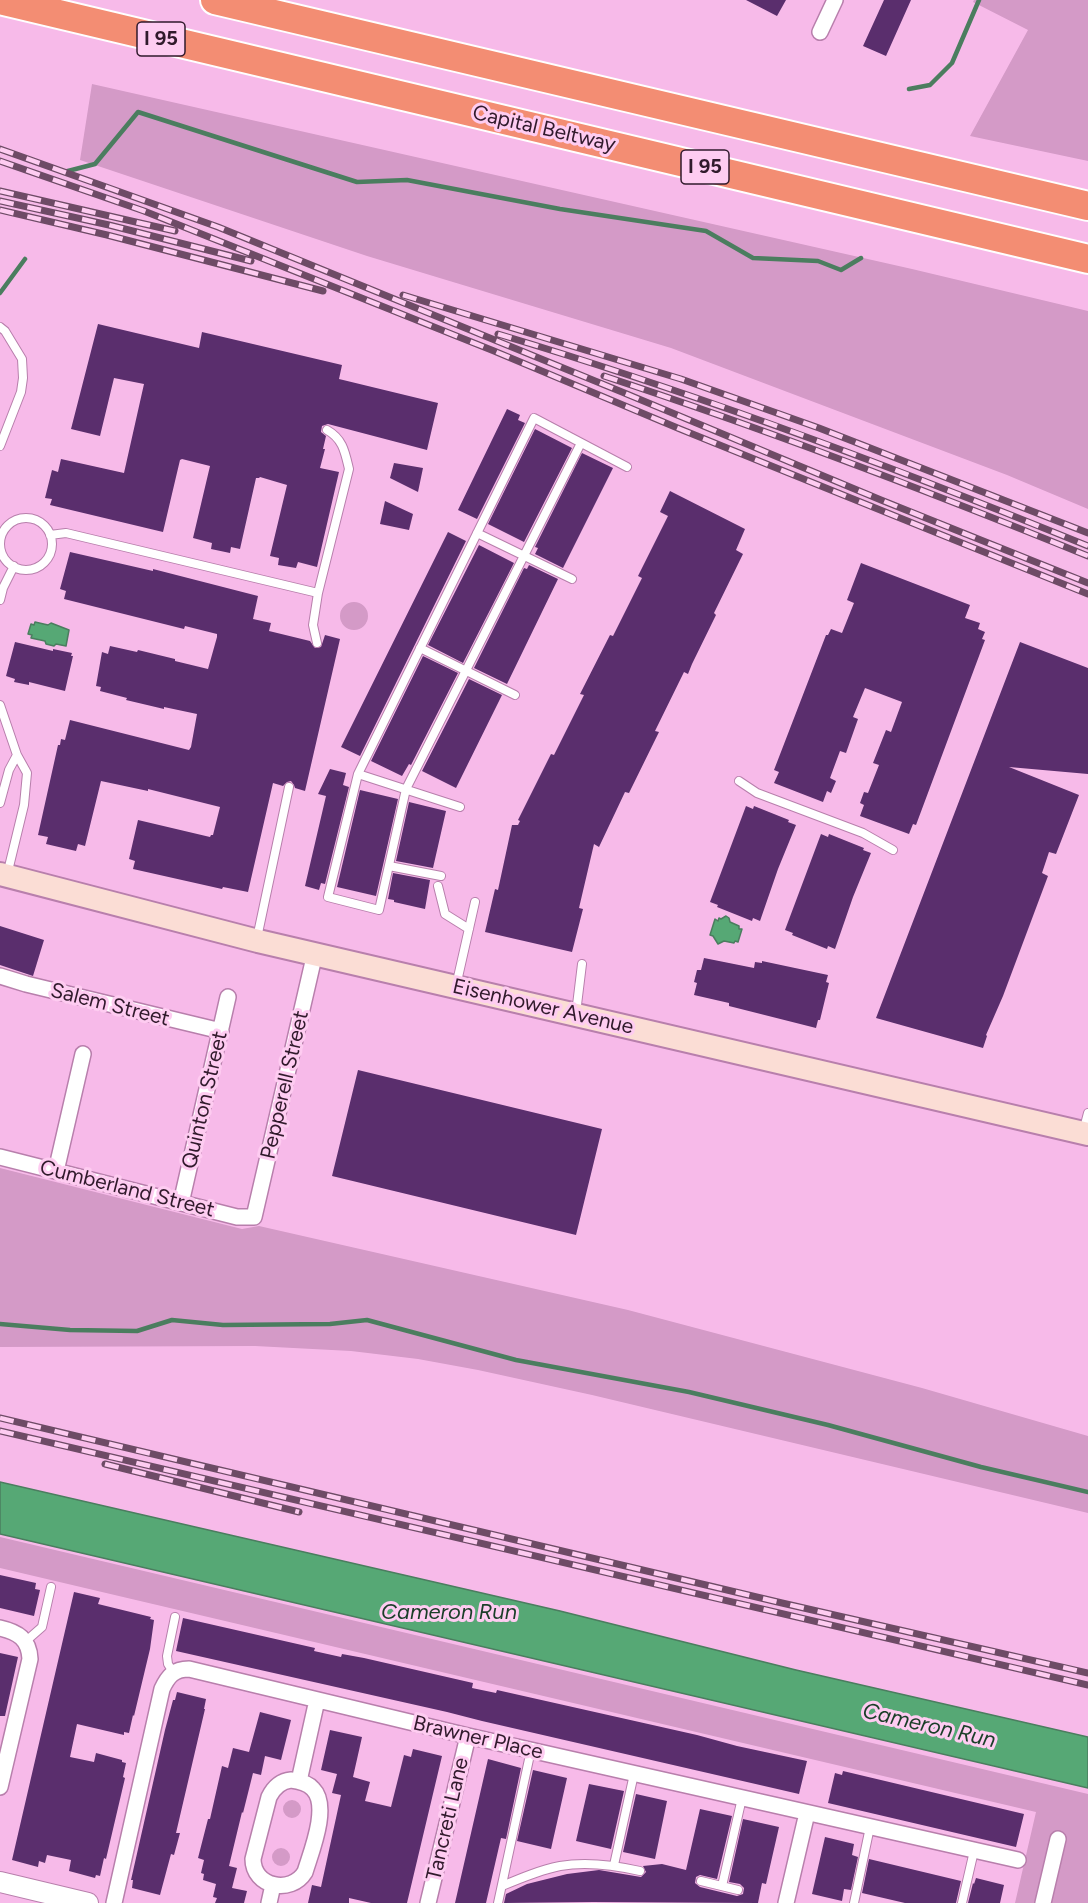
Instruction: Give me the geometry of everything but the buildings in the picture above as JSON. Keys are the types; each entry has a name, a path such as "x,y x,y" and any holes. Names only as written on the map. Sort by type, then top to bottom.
{"highway":[{"name":"Capital Beltway","path":"0,0 1088,259"},
{"name":"I 95","path":"215,0 1088,206"},
{"path":"0,15 322,78"}],"main road":[{"name":"Eisenhower Avenue","path":"3,875 256,940 576,1015 1086,1127"}],"street":[{"path":"820,32 835,0"},
{"name":"Pepperell Street","path":"254,1216 315,953"},
{"name":"Salem Street","path":"0,976 220,1031"},
{"name":"Quinton Street","path":"181,1203 228,997"},
{"path":"56,1171 83,1054"},
{"name":"Cumberland Street","path":"0,1157 237,1217 254,1216"},
{"path":"0,1628 16,1633 26,1641 30,1659 4,1747 0,1787"},
{"name":"Brawner Place","path":"173,1672 189,1669 468,1736 1018,1860"},
{"path":"114,1903 162,1689 173,1672"},
{"path":"299,1781 317,1700"},
{"name":"Tancreti Lane","path":"428,1903 468,1736"},
{"path":"284,1781 299,1781 314,1789 321,1812 306,1872 302,1878 291,1884 273,1885 257,1874 253,1859 272,1790 284,1781"},
{"path":"786,1903 807,1813"},
{"path":"1043,1903 1058,1839"},
{"path":"0,1882 88,1903"},
{"path":"269,1903 273,1885"}],"lane":[{"path":"0,327 5,331 22,359 23,378 21,392 0,446"},
{"path":"581,443 406,789 379,910 328,897 358,774 534,418 627,467"},
{"path":"317,643 313,625 318,593 349,469 344,448 336,435 327,430"},
{"path":"28,518 37,520 44,525 50,535 52,548 50,556 45,562 30,570 14,566 2,553 2,536 6,528 12,522 28,518"},
{"path":"50,535 66,533 318,593"},
{"path":"477,533 572,579"},
{"path":"0,600 14,566"},
{"path":"420,648 515,695"},
{"path":"0,705 17,754 27,773 24,805 3,875"},
{"path":"0,802 9,770 17,754"},
{"path":"358,774 460,807"},
{"path":"740,781 757,793 863,833 893,850"},
{"path":"256,940 289,787"},
{"path":"389,866 441,876"},
{"path":"438,886 445,914 469,929"},
{"path":"456,986 475,902"},
{"path":"576,1015 582,964"},
{"path":"26,1641 42,1628 51,1587"},
{"path":"173,1672 168,1664 167,1656 175,1617"},
{"path":"498,1903 531,1750"},
{"path":"614,1865 634,1774"},
{"path":"722,1886 742,1798"},
{"path":"854,1903 870,1827"},
{"path":"962,1903 974,1851"},
{"path":"502,1886 560,1866 577,1864 614,1865 640,1871"},
{"path":"701,1881 738,1890"}],"shaded area":[{"path":"974,0 1088,0 1088,161 970,136 1028,30 973,2"},
{"path":"92,84 912,269 1088,311 1088,509 1007,475 671,348 367,256 80,160"},
{"path":"354,602 364,606 368,616 364,626 354,630 344,626 340,616 344,606"},
{"path":"0,1168 242,1229 259,1226 628,1310 922,1388 1088,1436 1088,1513 592,1395 418,1359 351,1351 255,1346 0,1347"},
{"path":"0,1537 1088,1794 1088,1903 1015,1903 1036,1812 0,1568"},
{"path":"288,1800 296,1800 301,1805 299,1816 288,1818 283,1813 283,1805"},
{"path":"277,1848 285,1848 290,1853 288,1864 277,1866 272,1861 272,1853"}],"water":[{"path":"35,622 48,625 51,623 69,630 66,646 56,644 54,646 31,638 32,635 28,634 31,624 34,625"},
{"path":"726,916 730,922 742,929 738,942 724,941 718,944 710,935 715,919 718,921 719,918"},
{"name":"Cameron Run","path":"0,1482 560,1611 796,1670 1088,1737 1088,1788 0,1534"}],"waterway":[{"path":"909,89 930,85 952,63 979,0"},
{"path":"64,172 95,164 138,112 357,182 407,180 560,209 706,231 753,258 818,261 841,270 861,258"},
{"path":"0,293 25,259"},
{"path":"0,1324 70,1330 137,1331 172,1320 223,1325 330,1324 367,1320 516,1360 689,1392 828,1425 981,1467 1088,1492"}],"railway":[{"path":"0,149 218,227 1088,583"},
{"path":"0,161 144,211 494,351 1088,594"},
{"path":"0,191 175,231"},
{"path":"0,201 109,225 251,261"},
{"path":"0,210 323,291"},
{"path":"403,295 681,379 819,428 1088,533"},
{"path":"498,334 648,381 796,433 1088,546"},
{"path":"604,376 848,462 1088,556"},
{"path":"0,1418 1088,1673"},
{"path":"0,1431 1088,1685"},
{"path":"105,1464 299,1512"}]}
